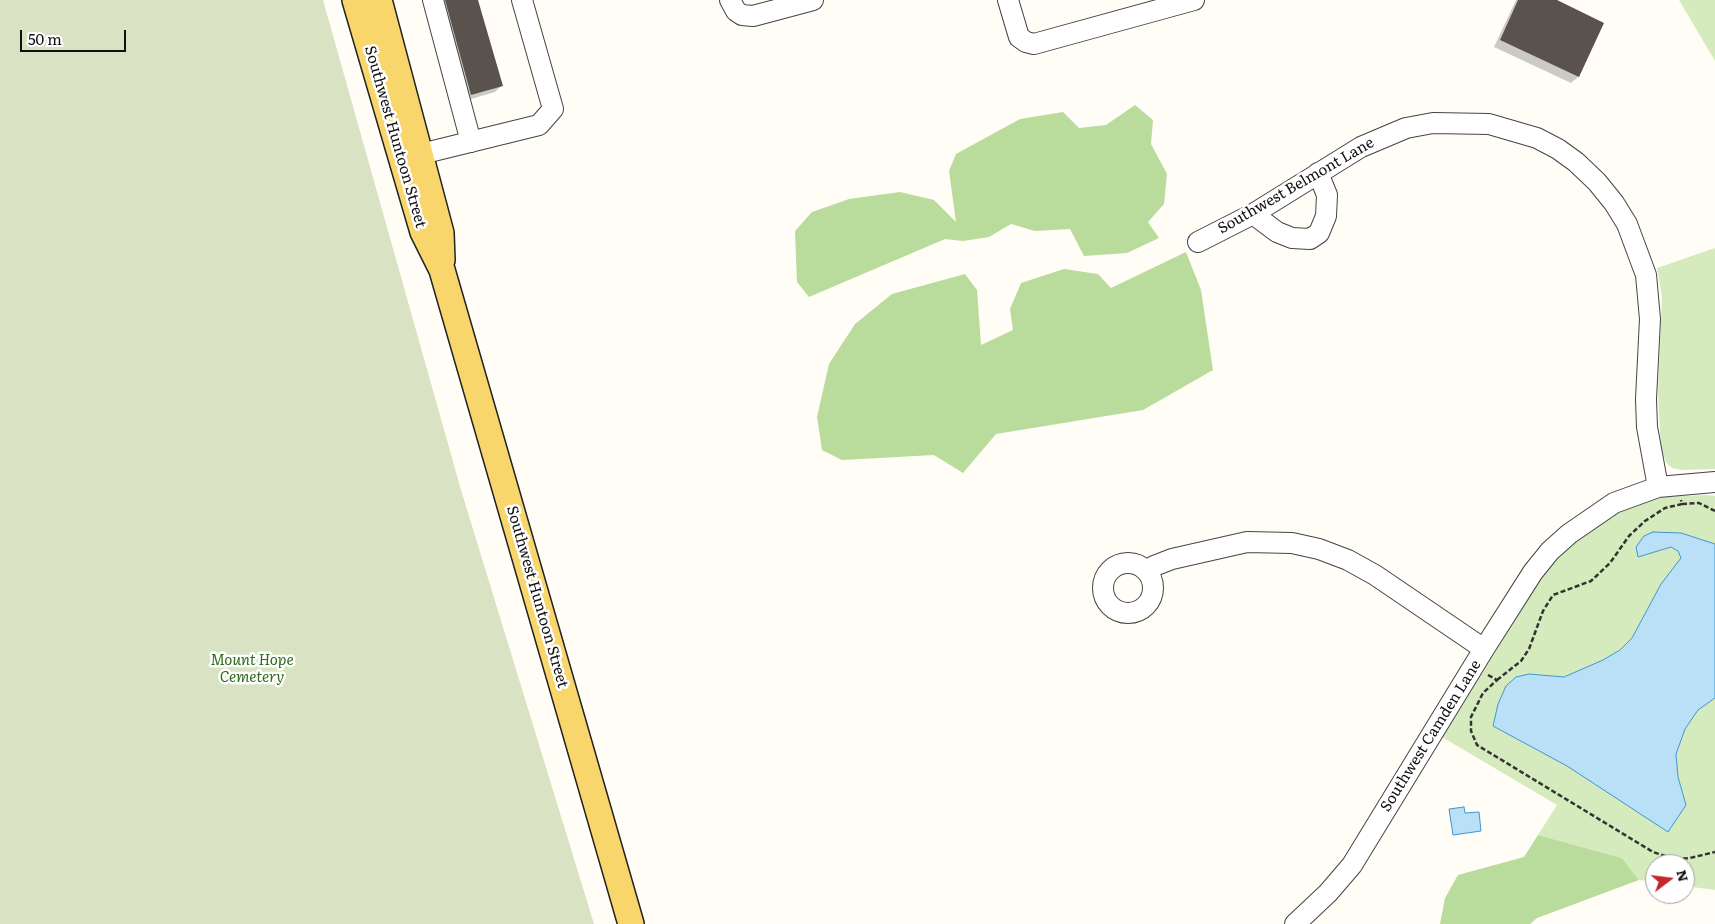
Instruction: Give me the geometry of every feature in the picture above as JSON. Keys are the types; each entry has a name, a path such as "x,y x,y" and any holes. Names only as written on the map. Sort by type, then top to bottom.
{"main road":[{"name":"Southwest Huntoon Street","path":"355,0 423,232 442,270 631,924"},
{"name":"Southwest Huntoon Street","path":"379,0 441,233 442,270"}],"street":[{"path":"432,0 472,142"},
{"path":"421,154 539,125 552,109 522,0"},
{"path":"730,0 736,11 742,15 753,16 813,0"},
{"path":"1008,0 1017,32 1026,42 1034,44 1194,0"},
{"name":"Southwest Belmont Lane","path":"1198,242 1252,214 1382,136 1406,128 1433,123 1489,124 1537,138 1576,162 1597,182 1623,217 1639,251 1646,275 1650,319 1647,418 1658,487"},
{"path":"1252,214 1277,232 1292,238 1310,239 1319,233 1324,226 1328,201 1318,173"},
{"path":"1484,649 1533,572 1550,551 1569,534 1614,503 1658,487 1715,482"},
{"name":"Southwest Camden Lane","path":"1148,571 1154,566 1172,559 1247,542 1292,544 1319,549 1348,560 1375,575 1484,649 1352,865 1328,893 1295,924"}],"path":[{"path":"1680,495 1682,504"},
{"path":"1715,511 1699,503 1665,508 1645,521 1629,536 1610,562 1591,581 1553,595 1543,611 1529,649 1521,660 1482,693 1471,717 1471,731 1477,746 1653,852 1674,859 1690,858 1715,852"},
{"path":"1482,671 1497,680"}],"green space":[{"name":"Mount Hope Cemetery","path":"0,0 323,0 461,490 594,924 0,924"},
{"path":"1679,0 1715,0 1715,61"},
{"path":"1135,105 1153,120 1151,144 1167,174 1164,204 1148,222 1159,238 1127,253 1084,256 1070,229 1035,231 1011,224 989,237 963,241 945,239 809,297 797,282 795,231 812,212 849,199 900,192 934,200 956,222 949,171 956,154 1020,119 1063,112 1079,128 1106,125"},
{"path":"1715,248 1715,469 1682,470 1672,468 1666,462 1661,449 1658,392 1662,297 1657,268"},
{"path":"1186,252 1201,290 1213,370 1143,410 996,434 963,473 934,455 842,460 822,450 817,417 829,364 855,324 892,294 965,274 977,290 981,345 1013,330 1010,309 1021,283 1064,269 1098,274 1111,288"},
{"path":"1715,496 1715,544 1681,533 1638,557 1671,547 1679,551 1681,558 1661,584 1632,638 1620,650 1603,660 1564,677 1529,674 1493,726 1567,766 1686,805 1678,777 1676,754 1685,729 1698,710 1715,698 1715,890 1695,887 1695,854 1645,854 1645,881 1639,880 1622,858 1538,835 1557,805 1442,737 1550,565 1577,536 1618,511 1656,497"},
{"path":"1538,835 1622,858 1639,880 1537,918 1530,924 1440,924 1445,898 1458,875 1524,857"}],"water":[{"path":"1653,532 1681,533 1715,544 1715,698 1698,710 1685,729 1676,754 1678,777 1686,805 1668,832 1567,766 1493,726 1498,704 1506,686 1516,677 1529,674 1564,677 1603,660 1620,650 1632,638 1661,584 1681,558 1678,551 1671,547 1638,557 1636,547 1644,536"},
{"path":"1464,807 1465,813 1479,812 1481,831 1453,835 1449,809"}],"building":[{"path":"445,0 478,0 503,86 471,95"},
{"path":"1518,0 1557,0 1604,23 1579,77 1500,40"}]}
